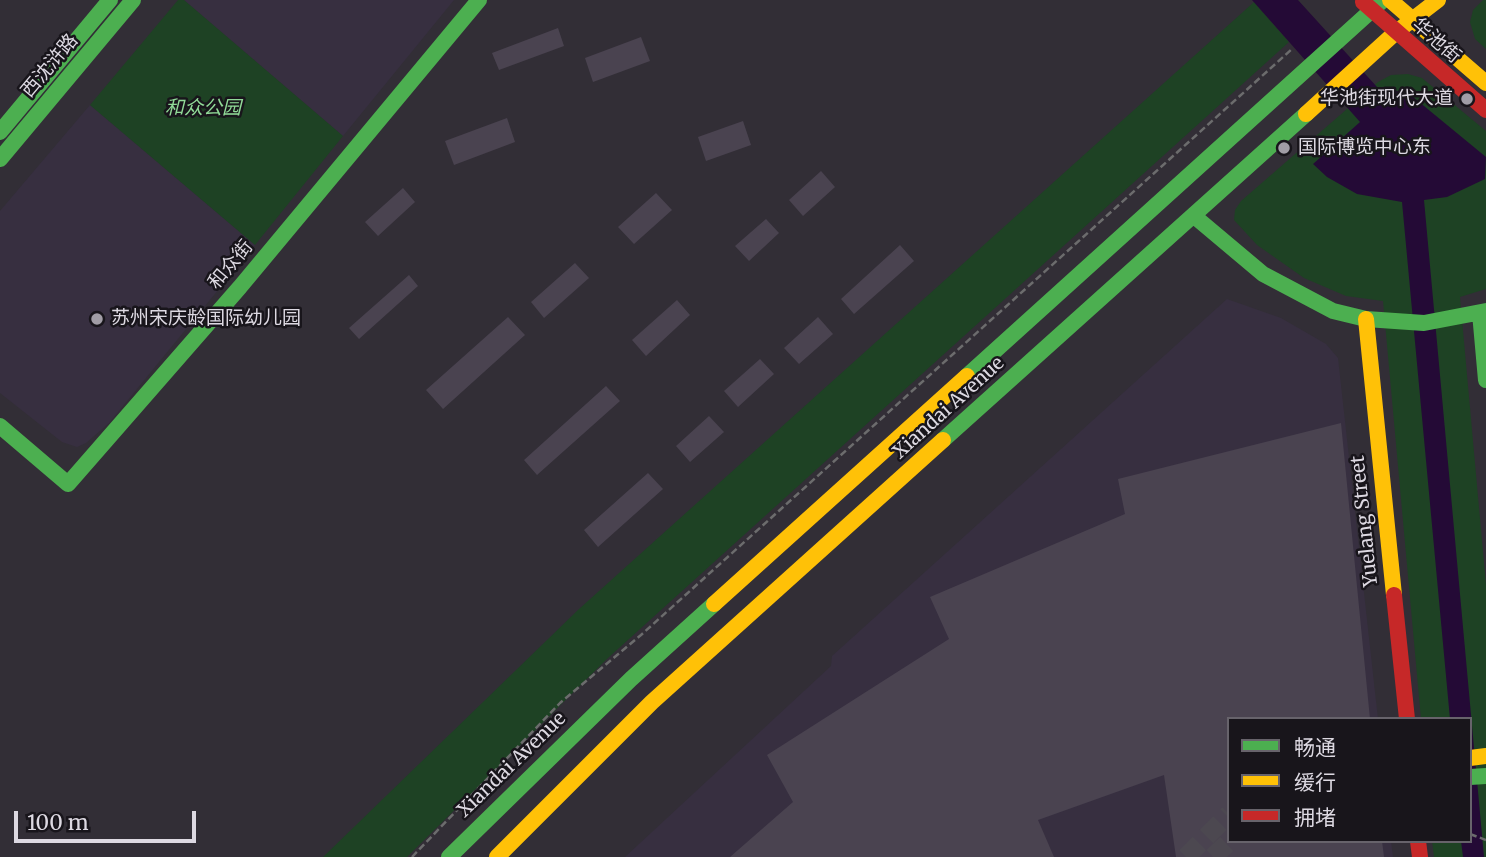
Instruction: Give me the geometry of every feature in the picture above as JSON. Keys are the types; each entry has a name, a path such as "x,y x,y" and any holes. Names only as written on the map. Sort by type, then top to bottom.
{"main road":[{"name":"西沈浒路","path":"0,132 110,0"},
{"name":"西沈浒路","path":"0,159 133,0"},
{"name":"和众街","path":"0,426 68,484 240,287 479,0"},
{"name":"华池街","path":"1390,0 1411,21 1486,83"},
{"name":"Xiandai Avenue","path":"497,857 652,702 1358,66 1438,0"},
{"name":"华池街","path":"1372,3 1395,33 1486,110"},
{"name":"Xiandai Avenue","path":"449,857 631,679 1310,66 1372,3"},
{"path":"1194,216 1236,253 1282,287 1325,308 1366,319 1395,323 1451,320 1483,312 1486,380"},
{"name":"Yuelang Street","path":"1366,319 1407,717"}],"path":[{"path":"412,857 559,703 641,635 1292,49"}],"shaded area":[{"path":"184,0 454,0 343,136"},
{"path":"1252,0 1298,0 1387,98 1395,91 1407,92 1486,157 1485,179 1447,197 1424,200 1471,717 1450,717 1402,202 1357,194 1327,177 1313,164 1360,122"},
{"name":"苏州宋庆龄国际幼儿园","path":"90,105 255,245 109,423 86,443 77,447 62,442 0,393 0,211"},
{"path":"1227,299 1281,318 1326,344 1338,358 1378,717 1227,717 1227,843 1391,843 1393,857 625,857 831,666 832,656"},
{"path":"1472,726 1484,857 1463,857 1461,843 1472,843"}],"green space":[{"name":"和众公园","path":"178,0 184,0 343,136 255,245 90,105"},
{"path":"1486,0 1486,49 1475,39 1470,22 1473,10"},
{"path":"1254,2 1289,42 608,658 407,857 323,857 579,609"},
{"path":"1408,74 1422,78 1486,131 1486,289 1460,297 1486,585 1486,857 1434,857 1432,843 1472,843 1472,717 1421,717 1383,301 1346,296 1304,278 1257,245 1234,220 1235,210 1241,201 1378,82 1391,75"}],"building":[{"path":"558,28 564,46 499,70 492,53"},
{"path":"641,37 650,61 593,82 585,58"},
{"path":"507,118 515,142 454,165 445,141"},
{"path":"743,121 751,145 706,161 698,137"},
{"path":"821,171 835,187 803,216 789,200"},
{"path":"403,188 415,202 378,236 365,222"},
{"path":"656,193 672,210 634,244 618,227"},
{"path":"766,219 779,233 749,261 735,246"},
{"path":"900,245 914,261 854,314 841,299"},
{"path":"575,263 589,278 544,318 531,302"},
{"path":"409,275 418,286 359,339 349,328"},
{"path":"677,300 690,315 646,356 632,340"},
{"path":"508,317 525,335 443,409 426,390"},
{"path":"818,317 833,334 799,364 784,348"},
{"path":"760,359 774,374 738,407 724,391"},
{"path":"606,386 620,401 537,475 524,460"},
{"path":"709,416 724,432 690,462 676,446"},
{"path":"1341,423 1370,717 1227,717 1227,843 1382,843 1384,857 1176,857 1164,775 1038,820 1054,857 730,857 793,802 767,755 949,639 930,597 1125,514 1118,479"},
{"path":"648,473 663,489 598,547 584,530"}],"tunnel":[{"path":"1186,857 1227,816"},
{"path":"1213,857 1228,843"}],"traffic: fast":[{"path":"0,132 110,0"},
{"path":"0,159 133,0"},
{"path":"0,426 68,484 240,287 479,0"},
{"path":"967,376 1383,0"},
{"path":"943,440 1306,114"},
{"path":"1194,216 1263,274 1333,311 1366,319 1424,323 1486,311"},
{"path":"1480,313 1486,380"},
{"path":"449,857 631,679 714,604"},
{"path":"1472,777 1486,776"}],"traffic: slow":[{"path":"1390,0 1486,83"},
{"path":"1306,114 1395,33 1438,0"},
{"path":"1366,319 1394,595"},
{"path":"714,604 967,376"},
{"path":"497,857 652,702 943,440"},
{"path":"1472,758 1486,756"}],"traffic: jam":[{"path":"1363,2 1486,110"},
{"path":"1394,595 1407,717"},
{"path":"1418,843 1420,857"}],"place":[{"name":"华池街现代大道","path":"1467,99"},
{"name":"国际博览中心东","path":"1284,148"},
{"name":"苏州宋庆龄国际幼儿园","path":"97,319"}]}
